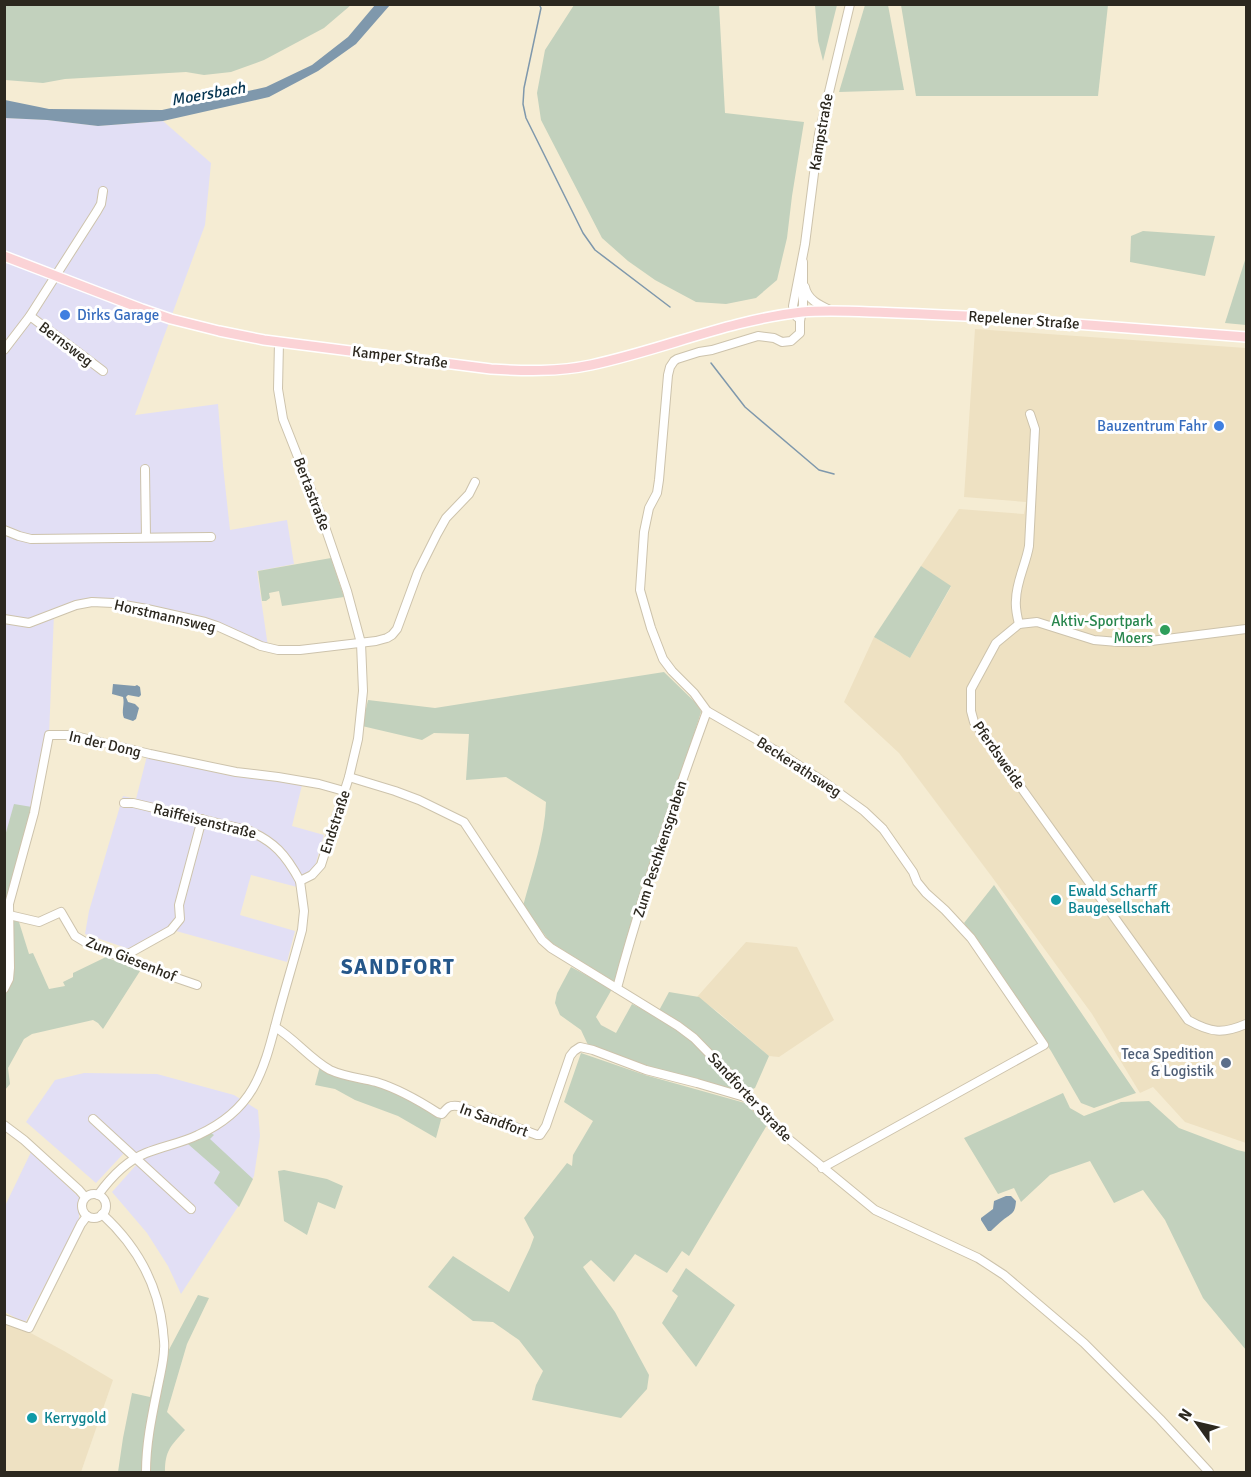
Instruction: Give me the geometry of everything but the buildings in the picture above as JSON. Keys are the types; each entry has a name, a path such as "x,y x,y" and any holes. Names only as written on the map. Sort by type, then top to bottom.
{"main road":[{"name":"Kamper Straße","path":"4,256 171,319 219,331 279,342 491,369 557,370 589,366 763,318 799,316"},
{"name":"Repelener Straße","path":"799,316 831,311 921,313 1246,337"}],"street":[{"name":"Kampstraße","path":"799,316 793,306 803,262 819,134 850,4"},
{"name":"Bernsweg","path":"4,350 30,316 101,204 103,191"},
{"name":"Kampstraße","path":"803,262 808,296 831,311"},
{"name":"Kampstraße","path":"799,316 804,278"},
{"name":"Bernsweg","path":"30,316 103,371"},
{"name":"Beckerathsweg","path":"799,316 800,333 791,341 782,342 774,338 758,336 677,358 670,367 657,493 649,508 644,532 640,590 651,628 663,659 707,711 780,753 824,782 864,811 883,829 926,893 971,938 1044,1045 822,1168"},
{"name":"Bertastraße","path":"279,342 278,389 283,419 344,580 361,644"},
{"path":"1030,414 1035,429 1029,546 1016,597 1019,624 1037,622 1094,640 1118,642 1143,642 1246,629"},
{"path":"145,469 146,537"},
{"path":"361,644 387,638 397,629 418,572 437,534 446,518 469,494 475,482"},
{"path":"4,530 31,539 211,537"},
{"name":"Horstmannsweg","path":"4,619 29,623 76,604 113,603 205,622 261,646 278,650 361,644"},
{"name":"Pferdsweide","path":"1019,624 996,643 975,679 970,701 974,722 1188,1020 1200,1027 1213,1030 1230,1031 1246,1024"},
{"name":"Endstraße","path":"300,881 321,865 349,777 358,739 361,713 363,683 361,644"},
{"name":"Zum Peschkensgraben","path":"617,988 652,870 707,711"},
{"name":"In der Dong","path":"4,989 10,968 9,904 34,813 49,735 71,735 236,772 319,784 344,791"},
{"name":"Sandforter Straße","path":"349,777 395,791 464,822 542,940 551,948 694,1038 731,1076 774,1127 875,1210 978,1258 1004,1275 1084,1343 1160,1419 1209,1473"},
{"name":"Raiffeisenstraße","path":"124,803 133,803 202,819 262,836 282,852 300,881"},
{"path":"122,958 171,930 180,919 179,905 202,819"},
{"path":"98,1194 118,1171 136,1158 212,1128 228,1117 253,1088 275,1027 302,930 304,911 300,881"},
{"name":"Zum Giesenhof","path":"9,915 39,922 61,912 75,936 84,942 197,985"},
{"name":"In Sandfort","path":"275,1027 323,1065 340,1074 374,1082 404,1093 438,1113 442,1114 447,1106 458,1106 537,1136 546,1126 570,1056 580,1047 646,1070 748,1098"},
{"path":"93,1119 191,1209"},
{"path":"4,1125 32,1147 85,1197"},
{"path":"98,1194 105,1201 105,1210 95,1218 87,1216 82,1207 85,1197 98,1194"},
{"path":"102,1214 128,1242 139,1258 151,1280 158,1302 164,1349 148,1436 146,1473"},
{"path":"4,1318 29,1328 87,1216"}],"shaded area":[{"path":"5,118 98,126 163,121 211,163 205,225 135,415 218,404 230,530 287,520 294,564 257,571 268,647 205,623 92,602 54,614 49,735 12,889 11,961 5,993"},
{"path":"975,329 1246,348 1246,1143 1185,1122 1153,1087 1140,1093 1092,1014 899,753 844,702 874,637 910,658 951,587 921,566 959,509 1024,514 1026,502 964,497"},
{"path":"147,756 302,785 292,826 324,835 315,866 310,872 298,877 297,887 251,875 240,915 295,931 287,962 176,931 138,952 85,934 89,911 123,796 136,799"},
{"path":"746,942 797,947 834,1020 779,1057 769,1056 697,997"},
{"path":"84,1073 157,1074 234,1095 258,1110 260,1136 254,1176 239,1205 181,1294 168,1266 147,1233 112,1192 137,1164 124,1153 96,1183 26,1122 55,1080"},
{"path":"31,1152 79,1197 79,1220 25,1323 5,1312 4,1208"},
{"path":"4,1321 64,1351 113,1380 81,1472 5,1472"}],"green space":[{"path":"4,5 351,5 324,28 264,60 231,72 204,75 186,72 65,79 43,83 5,80"},
{"path":"574,5 719,5 725,113 804,122 787,238 777,280 756,298 726,304 696,302 655,280 628,261 602,238 541,120 537,93 545,50"},
{"path":"815,5 837,5 823,61 818,41"},
{"path":"865,5 888,5 904,90 839,92"},
{"path":"901,5 1108,5 1098,96 916,96"},
{"path":"1143,231 1215,236 1205,276 1130,262 1131,236"},
{"path":"1246,257 1246,325 1225,323"},
{"path":"331,558 344,597 282,606 279,591 269,593 270,598 262,601 258,571"},
{"path":"921,566 951,586 910,658 874,637"},
{"path":"664,672 699,706 701,712 616,983 550,942 523,906 541,841 546,802 506,777 466,780 469,734 434,733 422,740 362,726 368,700 435,708"},
{"path":"14,804 32,807 6,904 7,973 5,981 5,836"},
{"path":"994,885 1136,1093 1094,1108 1081,1103 1051,1051 964,923"},
{"path":"12,920 19,922 29,954 33,953 49,989 65,986 63,982 73,977 73,973 106,957 140,971 103,1029 93,1020 32,1034 24,1039 8,1068 10,1084 5,1090 4,993 8,988"},
{"path":"571,967 612,989 596,1017 601,1025 616,1033 632,1004 656,1016 669,992 699,997 769,1056 755,1088 741,1093 648,1066 588,1045 581,1030 560,1015 555,1003 557,993"},
{"path":"581,1053 645,1075 745,1103 767,1125 689,1256 682,1251 667,1273 635,1254 614,1282 591,1260 583,1267 615,1312 649,1375 647,1389 621,1418 532,1400 543,1371 519,1340 493,1322 473,1321 428,1287 453,1256 509,1292 534,1237 524,1218 567,1163 572,1166 573,1155 593,1121 564,1102"},
{"path":"320,1066 399,1093 442,1116 436,1138 398,1116 355,1100 335,1089 315,1085"},
{"path":"1063,1093 1070,1108 1084,1116 1121,1102 1149,1101 1179,1128 1246,1152 1246,1350 1203,1298 1165,1220 1143,1190 1114,1203 1090,1161 1050,1175 1021,1202 1014,1188 998,1194 964,1138"},
{"path":"211,1133 214,1135 210,1139 253,1179 239,1207 214,1183 220,1172 188,1144"},
{"path":"284,1170 327,1179 343,1186 335,1209 318,1202 307,1235 284,1221 278,1171"},
{"path":"686,1268 735,1305 696,1367 662,1323 678,1296 672,1291"},
{"path":"198,1295 209,1298 187,1344 167,1412 185,1430 170,1449 166,1458 165,1472 118,1472 132,1393 150,1397 155,1376"}],"water":[{"name":"Moersbach","path":"375,5 390,5 356,44 318,71 269,97 163,121 98,126 5,118 5,100 49,109 162,110 266,87 312,65 348,37"},
{"path":"113,684 140,687 139,697 128,695 126,697 128,702 139,708 136,719 133,721 124,718 123,697 112,694"},
{"path":"1011,1196 1016,1201 1014,1211 991,1231 988,1231 981,1218 993,1209 994,1201"}],"waterway":[{"path":"539,4 541,8 524,88 523,104 526,118 583,233 595,250 670,307"},
{"path":"711,363 745,407 819,470 834,474"}],"place":[{"name":"Dirks Garage","path":"65,315"},
{"name":"Bauzentrum Fahr","path":"1219,426"},
{"name":"Aktiv-Sportpark Moers","path":"1165,630"},
{"name":"Ewald Scharff Baugesellschaft","path":"1056,900"},
{"name":"Teca Spedition & Logistik","path":"1226,1063"},
{"name":"Kerrygold","path":"32,1418"}],"district":[{"name":"SANDFORT","path":"398,967"}]}
